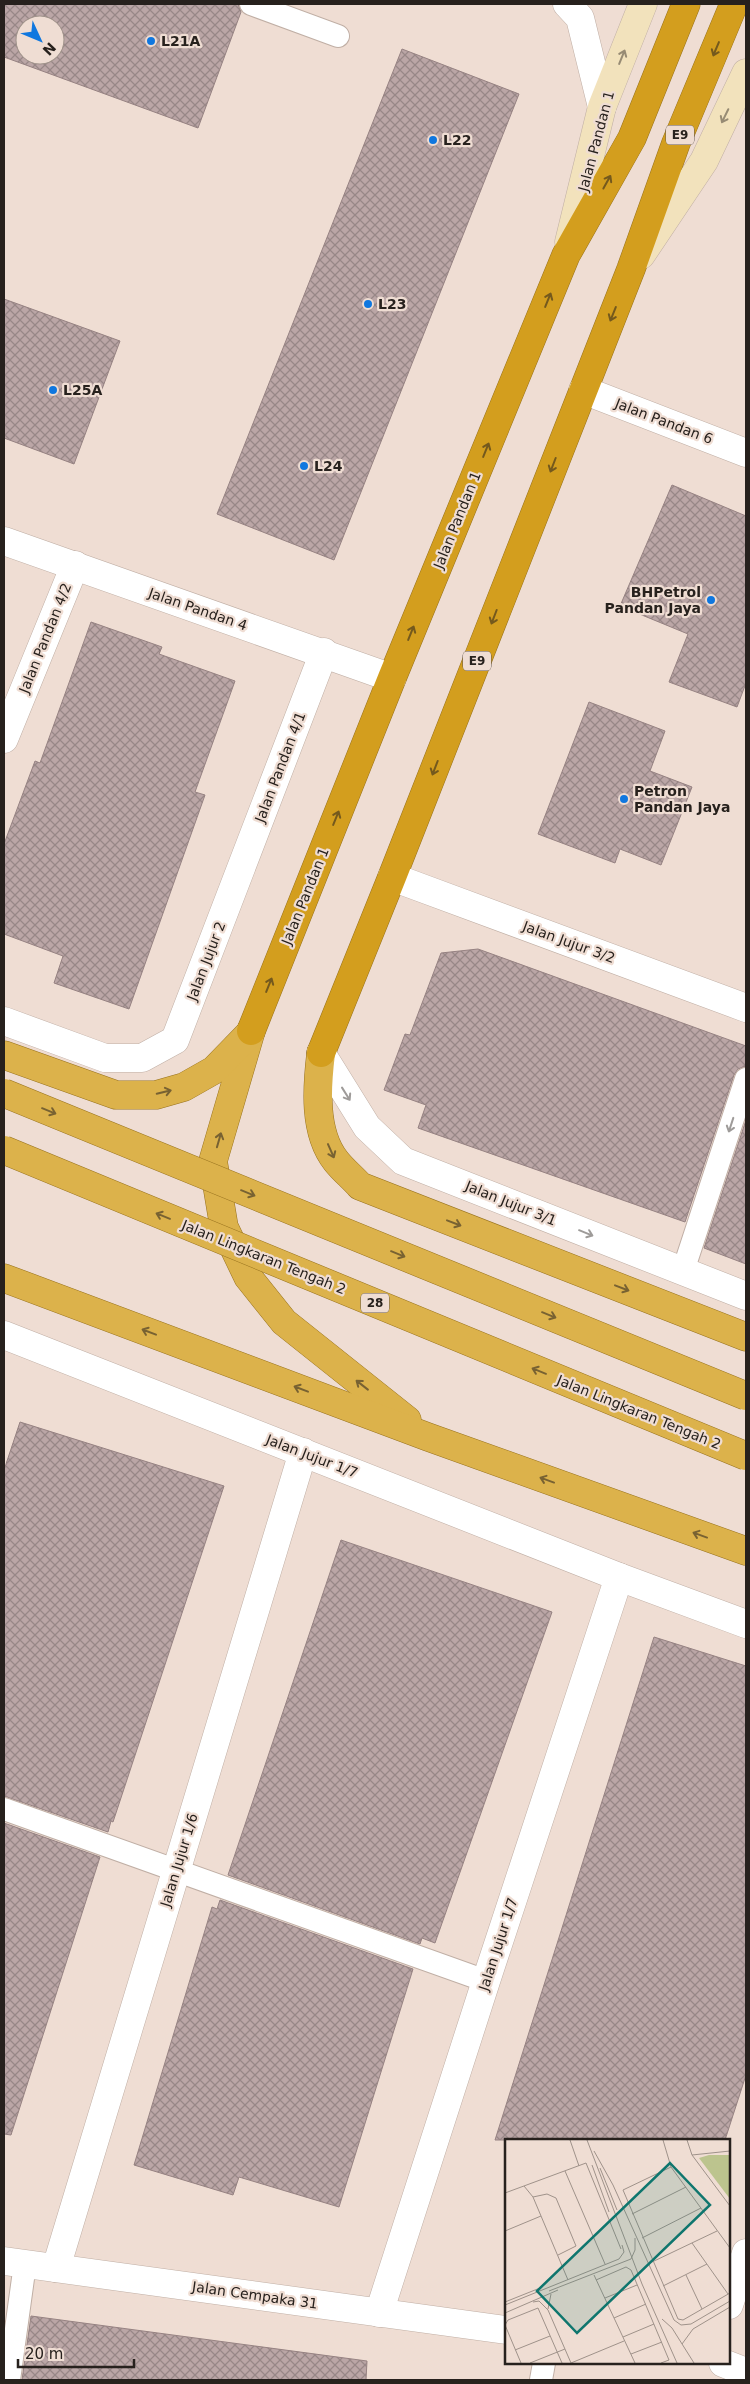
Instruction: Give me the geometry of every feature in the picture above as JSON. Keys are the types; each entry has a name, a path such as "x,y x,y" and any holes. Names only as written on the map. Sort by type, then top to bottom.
{"highway":[{"path":"566,255 632,138 686,4"},
{"name":"E9","path":"320,1052 392,877 631,269 676,143 734,4"},
{"name":"Jalan Pandan 1","path":"251,1031 392,678 566,255"},
{"path":"4,1055 116,1095 156,1094 184,1087 214,1070 251,1031"},
{"path":"251,1031 213,1161 224,1227 248,1277 284,1322 428,1437"},
{"path":"320,1052 316,1090 321,1130 334,1159 360,1186 746,1337"},
{"path":"4,1093 746,1396"},
{"name":"Jalan Lingkaran Tengah 2","path":"4,1150 746,1456"},
{"path":"4,1278 428,1437 746,1551"}],"main road":[{"name":"Jalan Pandan 1","path":"566,255 602,107 643,4"},
{"path":"631,269 704,161 746,72"}],"street":[{"path":"567,4 580,18 602,107"},
{"name":"Jalan Pandan 6","path":"583,390 746,452"},
{"name":"Jalan Pandan 4","path":"4,541 324,652 392,678"},
{"name":"Jalan Pandan 4/2","path":"4,739 74,565"},
{"name":"Jalan Pandan 4/1","path":"236,882 324,652"},
{"name":"Jalan Jujur 3/2","path":"392,877 746,1008"},
{"name":"Jalan Jujur 2","path":"4,1021 105,1058 142,1058 175,1040 236,882"},
{"name":"Jalan Jujur 3/1","path":"320,1052 367,1127 403,1161 746,1296"},
{"name":"Jalan Jujur 1/7","path":"4,1335 619,1577 746,1624"},
{"name":"Jalan Jujur 1/6","path":"56,2268 303,1452"},
{"name":"Jalan Jujur 1/7","path":"379,2312 619,1577"},
{"path":"730,2302 746,2252"},
{"name":"Jalan Cempaka 31","path":"14,2262 505,2330"},
{"path":"725,2364 746,2372"}],"lane":[{"path":"251,4 338,36"},
{"path":"683,1271 746,1079"},
{"path":"4,1809 486,1981"},
{"path":"9,2380 14,2262"},
{"path":"541,2380 544,2364"}],"building":[{"name":"L21A","path":"4,4 238,4 241,12 198,128 26,65 65,65 65,15 15,15 15,61 4,57"},
{"path":"402,49 519,94 334,560 217,514"},
{"name":"L25A","path":"4,299 120,341 74,464 4,438"},
{"path":"672,485 746,516 746,683 737,707 669,682 688,634 620,606"},
{"path":"91,622 162,647 159,654 235,681 195,792 205,795 129,1009 54,983 63,956 4,934 4,844 35,761 40,763"},
{"path":"589,702 665,731 650,771 692,787 661,865 620,849 615,863 538,834"},
{"path":"478,949 746,1046 746,1066 738,1069 734,1075 685,1222 418,1128 426,1105 384,1090 405,1034 410,1035 441,953"},
{"path":"746,1120 746,1264 704,1248"},
{"path":"20,1422 224,1486 113,1822 111,1821 108,1832 4,1796 4,1470"},
{"path":"341,1540 552,1612 435,1943 422,1938 420,1944 228,1875"},
{"path":"654,1637 746,1666 746,2075 725,2139 495,2140"},
{"path":"4,1823 100,1857 11,2135 4,2134"},
{"path":"220,1900 413,1969 339,2207 239,2177 233,2195 134,2165 212,1907 217,1909"},
{"path":"31,2316 367,2361 366,2380 22,2380"}],"place":[{"name":"L21A","path":"151,41"},
{"name":"L22","path":"433,140"},
{"name":"L23","path":"368,304"},
{"name":"L25A","path":"53,390"},
{"name":"L24","path":"304,466"},
{"name":"BHPetrol Pandan Jaya","path":"711,600"},
{"name":"Petron Pandan Jaya","path":"624,799"}]}
